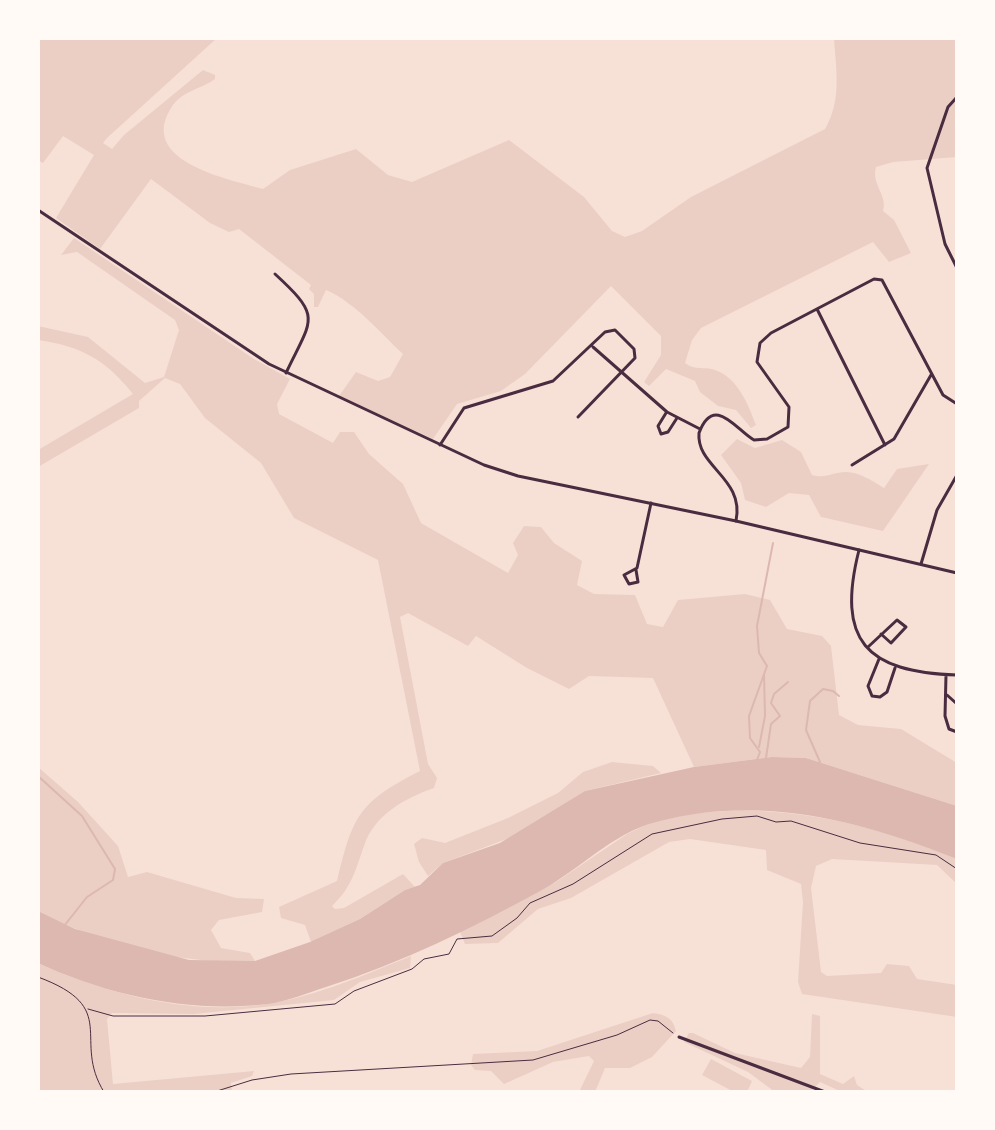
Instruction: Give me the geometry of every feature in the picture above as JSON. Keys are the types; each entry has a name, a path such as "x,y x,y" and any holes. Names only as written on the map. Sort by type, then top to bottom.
{"street":[{"path":"957,97 948,107 927,168 946,248 957,268"},
{"path":"38,210 286,373 440,445 518,476 736,521 957,573"},
{"path":"275,274 310,311 308,327 286,373"},
{"path":"736,521 736,496 700,446 700,429 706,421 719,416 733,420 754,440 767,439 786,429 791,420 789,407 760,371 757,352 769,335 817,309 874,279 882,280 945,397 957,404"},
{"path":"817,309 885,445"},
{"path":"440,445 464,408 551,383 608,330 617,331 636,354 578,417"},
{"path":"592,346 667,412 700,429"},
{"path":"852,465 894,439 932,373"},
{"path":"667,412 658,426 660,433 668,432 677,418"},
{"path":"920,564 937,510 957,475"},
{"path":"636,570 651,503"},
{"path":"859,550 850,602 855,626 868,647 895,668 957,675"},
{"path":"868,647 881,634 898,620 906,627 891,643 881,634"},
{"path":"880,658 868,686 874,697 886,693 895,668"},
{"path":"946,675 946,723 950,730 957,732"},
{"path":"947,695 957,704"},
{"path":"679,1037 825,1092"}],"path":[{"path":"38,977 66,987 88,1009 113,1016 205,1016 335,1004 354,991 412,969 424,959 449,954 457,939 492,936 517,918 530,903 573,884 652,834 722,819 757,816 776,822 791,821 860,843 936,855 957,869"},
{"path":"88,1009 97,1077 104,1092"},
{"path":"214,1092 252,1080 291,1074 533,1060 617,1035 650,1020 658,1021 679,1037"}],"shaded area":[{"path":"38,38 217,38 107,138 103,143 112,149 124,135 203,70 215,75 215,79 177,100 164,124 166,140 175,154 209,173 263,189 290,170 356,149 388,175 412,182 509,140 584,197 612,231 625,237 642,231 691,197 825,129 836,96 834,38 951,38 957,41 957,157 893,162 876,167 883,211 894,220 911,253 889,262 873,242 701,328 692,340 685,363 715,370 730,379 741,393 756,425 751,428 736,410 718,406 700,392 695,381 666,369 649,386 644,382 661,355 661,336 611,286 525,374 501,391 457,404 433,439 339,396 356,372 378,381 390,377 403,354 357,310 326,290 318,307 314,307 314,294 309,289 311,285 239,229 229,232 210,223 151,179 100,249 56,218 94,155 63,136 43,163 38,160"},
{"path":"74,238 254,359 290,379 277,404 279,414 333,443 340,432 354,432 369,454 403,484 421,523 508,573 518,555 513,543 524,526 541,527 554,543 582,561 577,585 594,594 635,595 647,624 663,627 678,600 745,594 770,600 787,629 822,636 831,646 839,715 858,725 901,729 957,763 957,806 806,758 772,757 694,767 653,678 589,676 569,689 527,668 476,636 468,646 408,613 400,617 428,764 437,778 434,788 392,809 375,825 349,885 332,906 335,909 344,908 403,874 415,887 405,890 360,919 311,942 305,925 281,918 279,907 337,881 348,840 362,813 384,792 420,771 378,560 294,518 261,463 205,418 180,384 165,378 139,401 139,408 38,467 38,450 133,394 113,372 92,356 67,346 38,340 38,326 88,337 145,383 164,377 179,330 175,320 77,252 61,255"},
{"path":"737,439 755,448 782,440 801,452 812,475 851,472 884,488 897,469 929,464 883,531 821,517 809,495 789,493 766,507 745,500 741,483 721,455"},
{"path":"772,757 806,758 957,806 957,859 883,833 809,815 734,810 695,814 656,822 625,834 556,882 436,944 354,978 275,1003 238,1006 179,1004 93,985 38,963 38,911 75,929 189,960 255,961 310,942 360,919 405,890 420,885 443,863 500,843 585,791 694,767"},
{"path":"612,762 653,766 661,773 585,791 512,837 443,863 428,876 419,862 414,844 422,838 445,843 508,818 558,793 583,772"},
{"path":"38,767 78,802 118,846 128,877 147,872 236,898 264,899 262,912 219,920 211,930 221,948 250,953 255,961 199,960 143,951 89,934 38,911"},
{"path":"742,810 852,824 957,859 957,884 937,865 832,859 816,866 811,888 821,972 827,976 881,973 887,964 909,966 917,979 957,985 957,1017 802,994 798,982 803,902 801,884 767,870 766,850 690,839 669,842 571,898 538,909 498,943 465,944 460,932 556,882 627,834 652,822 696,813"},
{"path":"411,956 410,968 360,982 334,1000 194,1014 112,1013 107,1019 113,1084 254,1071 252,1076 231,1083 232,1092 38,1092 38,963 94,985 152,1000 182,1005 242,1007 307,995"},
{"path":"653,1013 668,1018 676,1031 652,1057 630,1068 605,1068 595,1092 579,1092 594,1061 589,1056 553,1062 504,1084 491,1071 475,1070 471,1065 473,1054 537,1051"},
{"path":"812,1014 820,1016 820,1074 843,1084 854,1076 857,1085 868,1092 842,1092 820,1082 810,1092 775,1092 748,1072 684,1042 689,1033 693,1033 735,1053 801,1068 810,1057"},
{"path":"711,1059 752,1081 747,1092 734,1092 702,1075"}],"waterway":[{"path":"757,760 760,752 750,738 749,716 767,666 759,653 757,626 773,543"},
{"path":"759,747 765,716 764,674"},
{"path":"766,758 771,724 780,716 771,703 774,694 788,682"},
{"path":"820,762 806,730 810,701 823,689 839,696"},
{"path":"38,776 82,816 115,869 113,880 87,897 64,926"}]}
